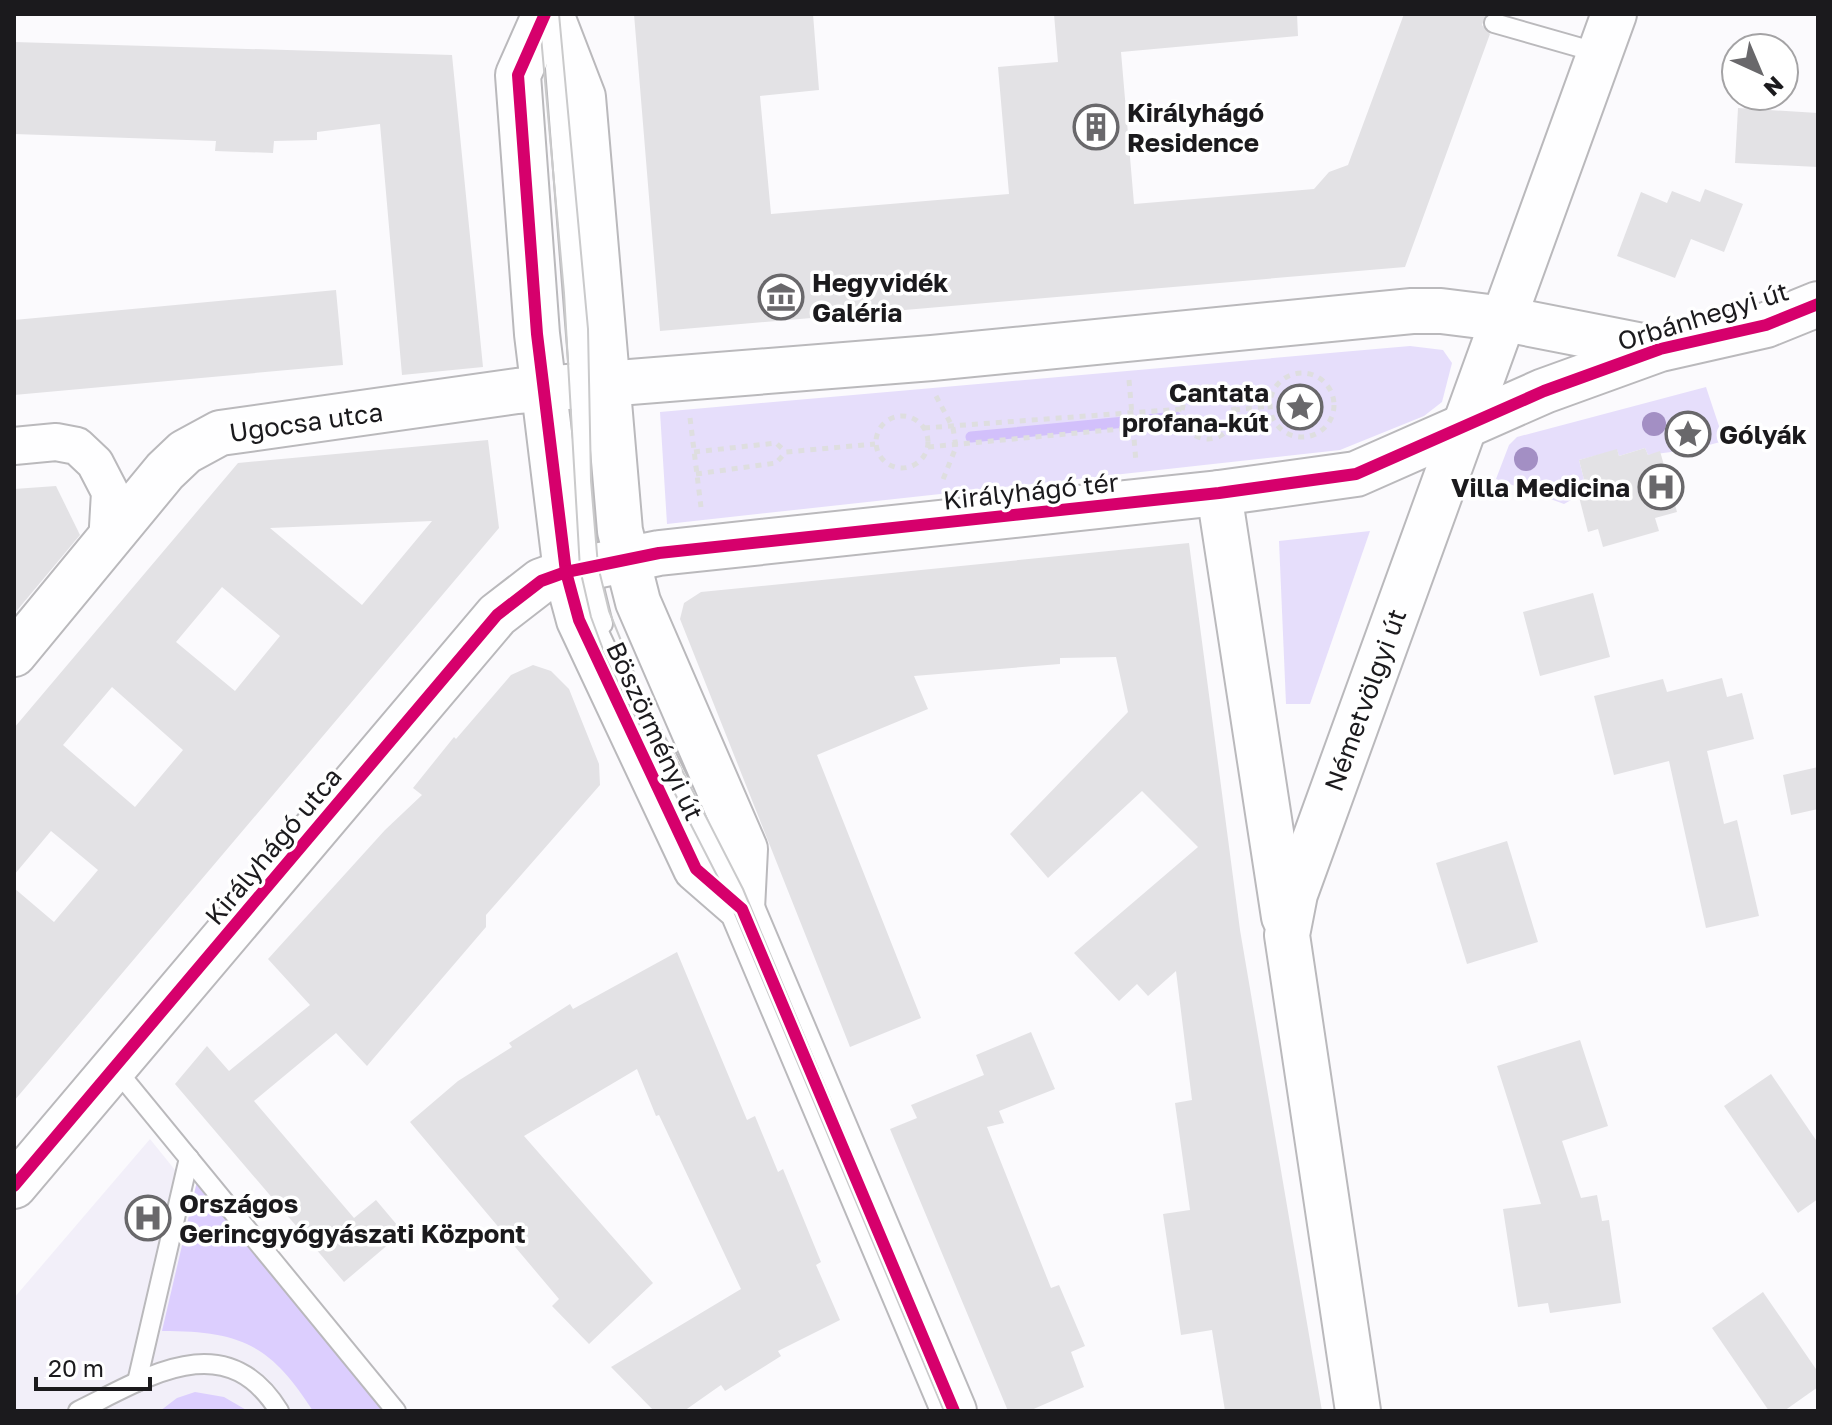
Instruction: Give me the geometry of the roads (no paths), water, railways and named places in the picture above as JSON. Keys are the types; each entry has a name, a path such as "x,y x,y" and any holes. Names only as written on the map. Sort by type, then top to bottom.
{"street":[{"name":"Böszörményi út","path":"548,14 518,75 578,387 620,531 594,566"},
{"name":"Böszörményi út","path":"548,14 583,97 578,387 594,566 584,632 696,869 742,909"},
{"name":"Németvölgyi út","path":"1358,1411 1287,935 1295,894 1607,34"},
{"name":"Orbánhegyi út","path":"1467,423 1660,349 1766,325 1818,304"},
{"path":"578,387 932,358 1412,311 1441,311 1505,319"},
{"name":"Orbánhegyi út","path":"1505,319 1660,349"},
{"name":"Ugocsa utca","path":"14,654 165,471 185,452 220,433 578,387"},
{"name":"Királyhágó tér","path":"594,566 947,522 1219,493 1356,474 1467,423"},
{"path":"14,446 56,442 77,446 95,463 110,492 107,544"},
{"path":"1219,493 1287,935"},
{"name":"Böszörményi út","path":"594,566 654,643 745,849 742,909 954,1411"},
{"name":"Királyhágó utca","path":"14,1186 497,615 541,581 594,566"}],"lane":[{"path":"1494,23 1607,34"},
{"path":"594,566 599,613 637,699"},
{"path":"658,739 742,909"},
{"path":"114,1067 396,1411"},
{"path":"137,1382 189,1158"},
{"path":"78,1411 171,1366 212,1361 255,1382 279,1411"}],"waterway":[{"path":"971,437 1176,417"}],"tram line":[{"path":"539,14 564,293 580,569 591,617 608,663 728,897 944,1411"},
{"path":"559,14 588,329 591,481 598,566 609,611 641,690 743,889 960,1411"}],"place":[{"name":"Királyhágó Residence","path":"1096,127"},
{"name":"Hegyvidék Galéria","path":"781,297"},
{"name":"Cantata profana-kút","path":"1300,407"},
{"name":"Gólyák","path":"1688,434"},
{"name":"Villa Medicina","path":"1661,487"},
{"name":"Országos Gerincgyógyászati Központ","path":"148,1218"}]}
